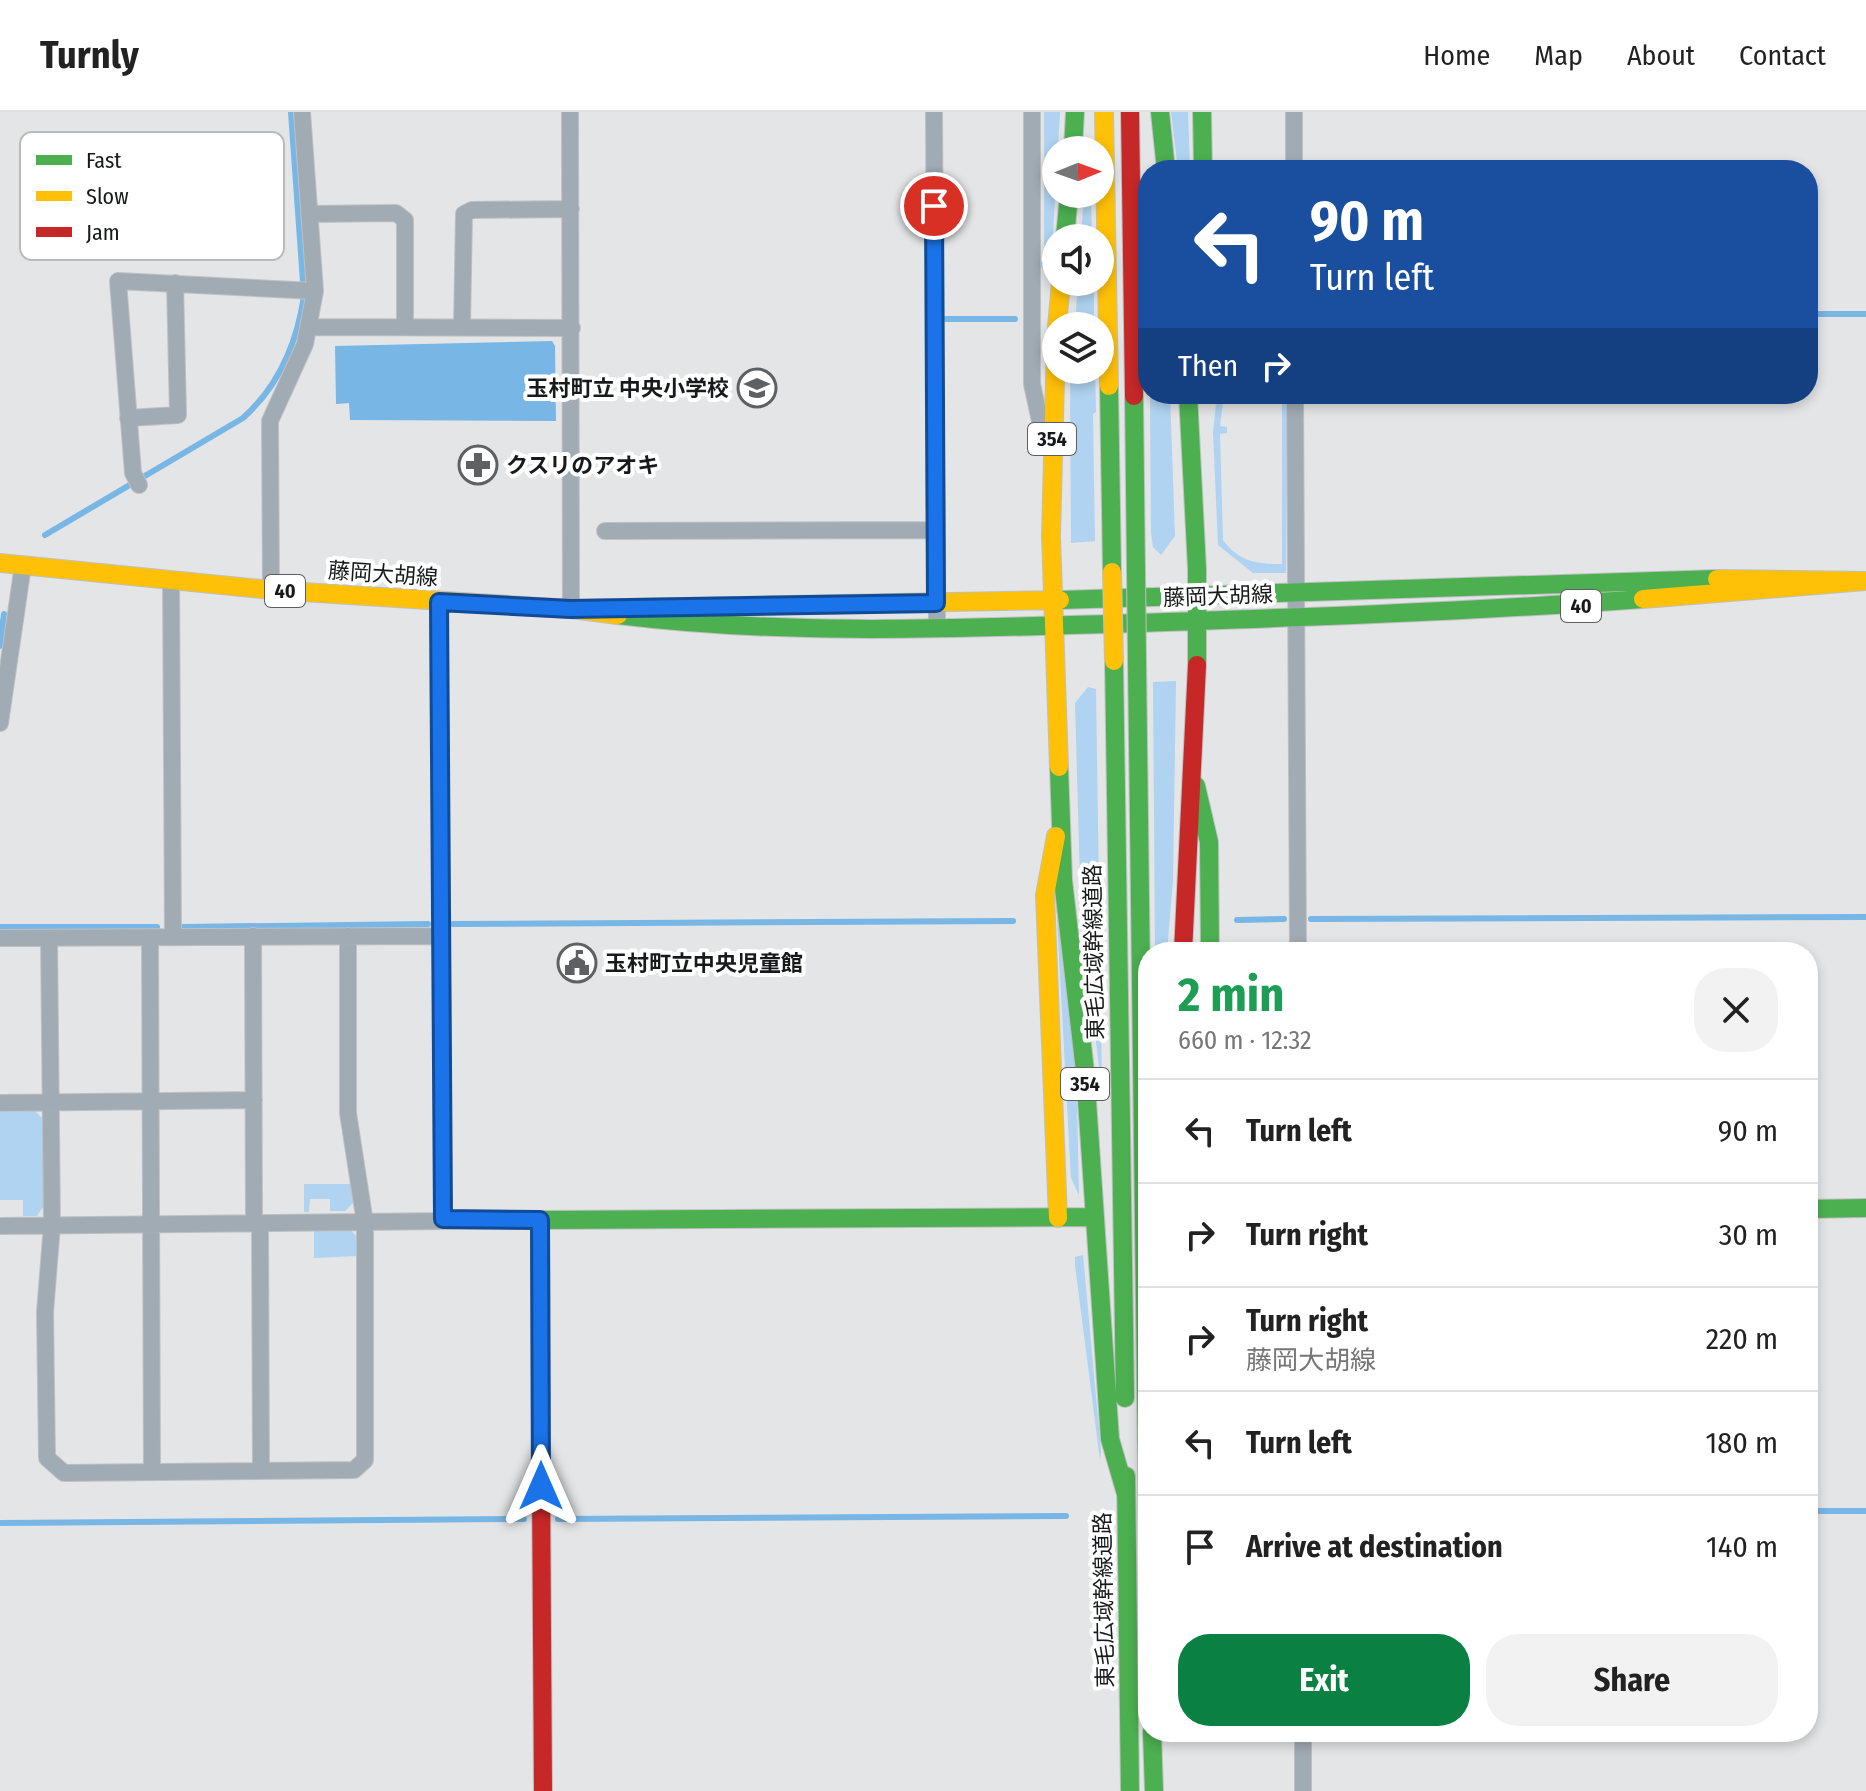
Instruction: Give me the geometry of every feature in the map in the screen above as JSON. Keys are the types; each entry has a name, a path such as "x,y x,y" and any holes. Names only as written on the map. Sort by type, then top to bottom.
{"main road":[{"path":"1074,136 1075,112"},
{"name":"東毛広域幹線道路","path":"1104,112 1130,1791"},
{"name":"東毛広域幹線道路","path":"1130,112 1141,942"},
{"path":"1160,112 1165,160"},
{"path":"1202,112 1203,160"},
{"name":"354","path":"1054,384 1052,572 1066,917 1085,1071 1110,1439 1126,1494"},
{"path":"1184,942 1194,781 1197,643 1192,404"},
{"name":"藤岡大胡線","path":"0,563 271,590 571,609 752,626 1053,614 1171,622 1197,606 1717,579 1866,581"},
{"path":"1052,572 1076,599"},
{"name":"藤岡大胡線","path":"571,609 713,607 936,618 1053,614 1076,599 1197,606 1393,597 1475,601 1522,609 1866,581"},
{"path":"1171,622 1197,643"},
{"path":"1194,781 1209,842 1210,942"},
{"path":"1058,1218 1045,895 1060,819"},
{"path":"1818,1209 1866,1208"},
{"path":"543,1791 540,1220 1088,1217"},
{"path":"1152,1742 1154,1791"}],"street":[{"path":"271,590 270,421 311,327 315,291 302,112"},
{"path":"570,112 571,609"},
{"path":"934,112 936,618"},
{"path":"1032,112 1032,384 1051,460"},
{"path":"1294,112 1294,160"},
{"path":"462,327 464,214 472,210 571,209"},
{"path":"309,214 396,213 405,220 405,327"},
{"path":"136,479 128,418 118,281 315,291"},
{"path":"128,418 178,415 175,283"},
{"path":"311,327 572,328"},
{"path":"1295,404 1298,942"},
{"path":"605,531 935,530"},
{"path":"0,723 23,565"},
{"path":"171,580 173,937"},
{"path":"439,602 443,1219"},
{"path":"253,936 261,1468"},
{"path":"49,939 52,1225 45,1312 47,1458 64,1473 261,1468 354,1470 365,1460 365,1223 348,1113 348,936"},
{"path":"0,938 441,936"},
{"path":"150,938 152,1471"},
{"path":"0,1103 254,1100"},
{"path":"0,1226 540,1220"},
{"path":"1303,1742 1303,1791"}],"shaded area":[{"path":"1044,112 1060,112 1059,136 1044,136"},
{"path":"1171,112 1188,112 1190,160 1177,160"},
{"path":"1044,208 1054,208 1054,224 1044,224"},
{"path":"1083,208 1091,208 1092,224 1082,224"},
{"path":"1077,296 1094,296 1094,312 1076,312"},
{"path":"552,341 555,346 556,421 350,420 349,403 336,404 335,346"},
{"path":"1070,384 1095,384 1095,541 1071,543"},
{"path":"1150,404 1170,404 1175,536 1161,555 1153,547"},
{"path":"1216,404 1223,404 1220,426 1227,427 1227,433 1220,434 1223,540 1235,553 1249,560 1282,564 1282,404 1287,404 1286,573 1253,573 1218,545 1213,432"},
{"path":"1176,681 1173,880 1168,942 1155,942 1153,682"},
{"path":"1088,687 1096,689 1102,1092 1081,915 1075,703"},
{"path":"1056,901 1076,1055 1079,1195 1071,1178"},
{"path":"35,1111 43,1119 43,1207 37,1216 23,1216 23,1200 0,1200 0,1112"},
{"path":"304,1184 353,1184 357,1199 345,1211 330,1211 330,1199 310,1199 309,1212 304,1212"},
{"path":"346,1225 357,1237 357,1256 314,1258 314,1227"},
{"path":"1083,1255 1100,1460 1075,1265 1075,1257"}],"waterway":[{"path":"291,112 303,282"},
{"path":"45,535 243,418 267,392 285,362 297,330 304,296"},
{"path":"1818,314 1866,314"},
{"path":"946,319 1015,319"},
{"path":"0,646 4,614"},
{"path":"1311,919 1866,917"},
{"path":"1237,920 1284,919"},
{"path":"453,924 1013,921"},
{"path":"183,927 428,924"},
{"path":"0,927 157,927"},
{"path":"1818,1511 1866,1511"},
{"path":"558,1519 1066,1516"},
{"path":"0,1523 524,1519"}],"traffic: fast":[{"path":"1074,136 1075,112"},
{"path":"1160,112 1165,160"},
{"path":"1202,112 1203,160"},
{"path":"1066,224 1068,208"},
{"path":"1109,386 1112,572"},
{"path":"1134,396 1136,572"},
{"path":"1189,404 1197,569 1197,665"},
{"path":"1136,572 1137,661"},
{"path":"1060,600 1717,579"},
{"path":"618,615 740,626 923,629 1375,614 1643,599"},
{"path":"1114,661 1125,1398"},
{"path":"1137,661 1141,942"},
{"path":"1059,767 1063,880 1085,1071 1110,1439 1126,1494"},
{"path":"1196,786 1209,842 1210,942"},
{"path":"1818,1209 1866,1208"},
{"path":"541,1481 540,1220 1088,1217"},
{"path":"1126,1476 1130,1791"},
{"path":"1152,1742 1154,1791"}],"traffic: slow":[{"path":"1104,112 1109,386"},
{"path":"1058,312 1060,296"},
{"path":"1055,384 1051,536 1059,767"},
{"path":"0,563 271,590 571,609"},
{"path":"1112,572 1114,661"},
{"path":"1643,599 1866,581 1717,579"},
{"path":"618,615 571,609 1060,600"},
{"path":"1056,836 1045,895 1058,1218"}],"traffic: jam":[{"path":"1130,112 1134,396"},
{"path":"1183,942 1197,665"},
{"path":"541,1481 543,1791"}],"place":[{"name":"玉村町立 中央小学校","path":"757,388"},
{"name":"クスリのアオキ","path":"478,465"},
{"name":"玉村町立中央児童館","path":"577,963"}],"route":[{"path":"541,1486 540,1220 443,1219 439,602 571,609 602,606 936,603 934,206"}]}
